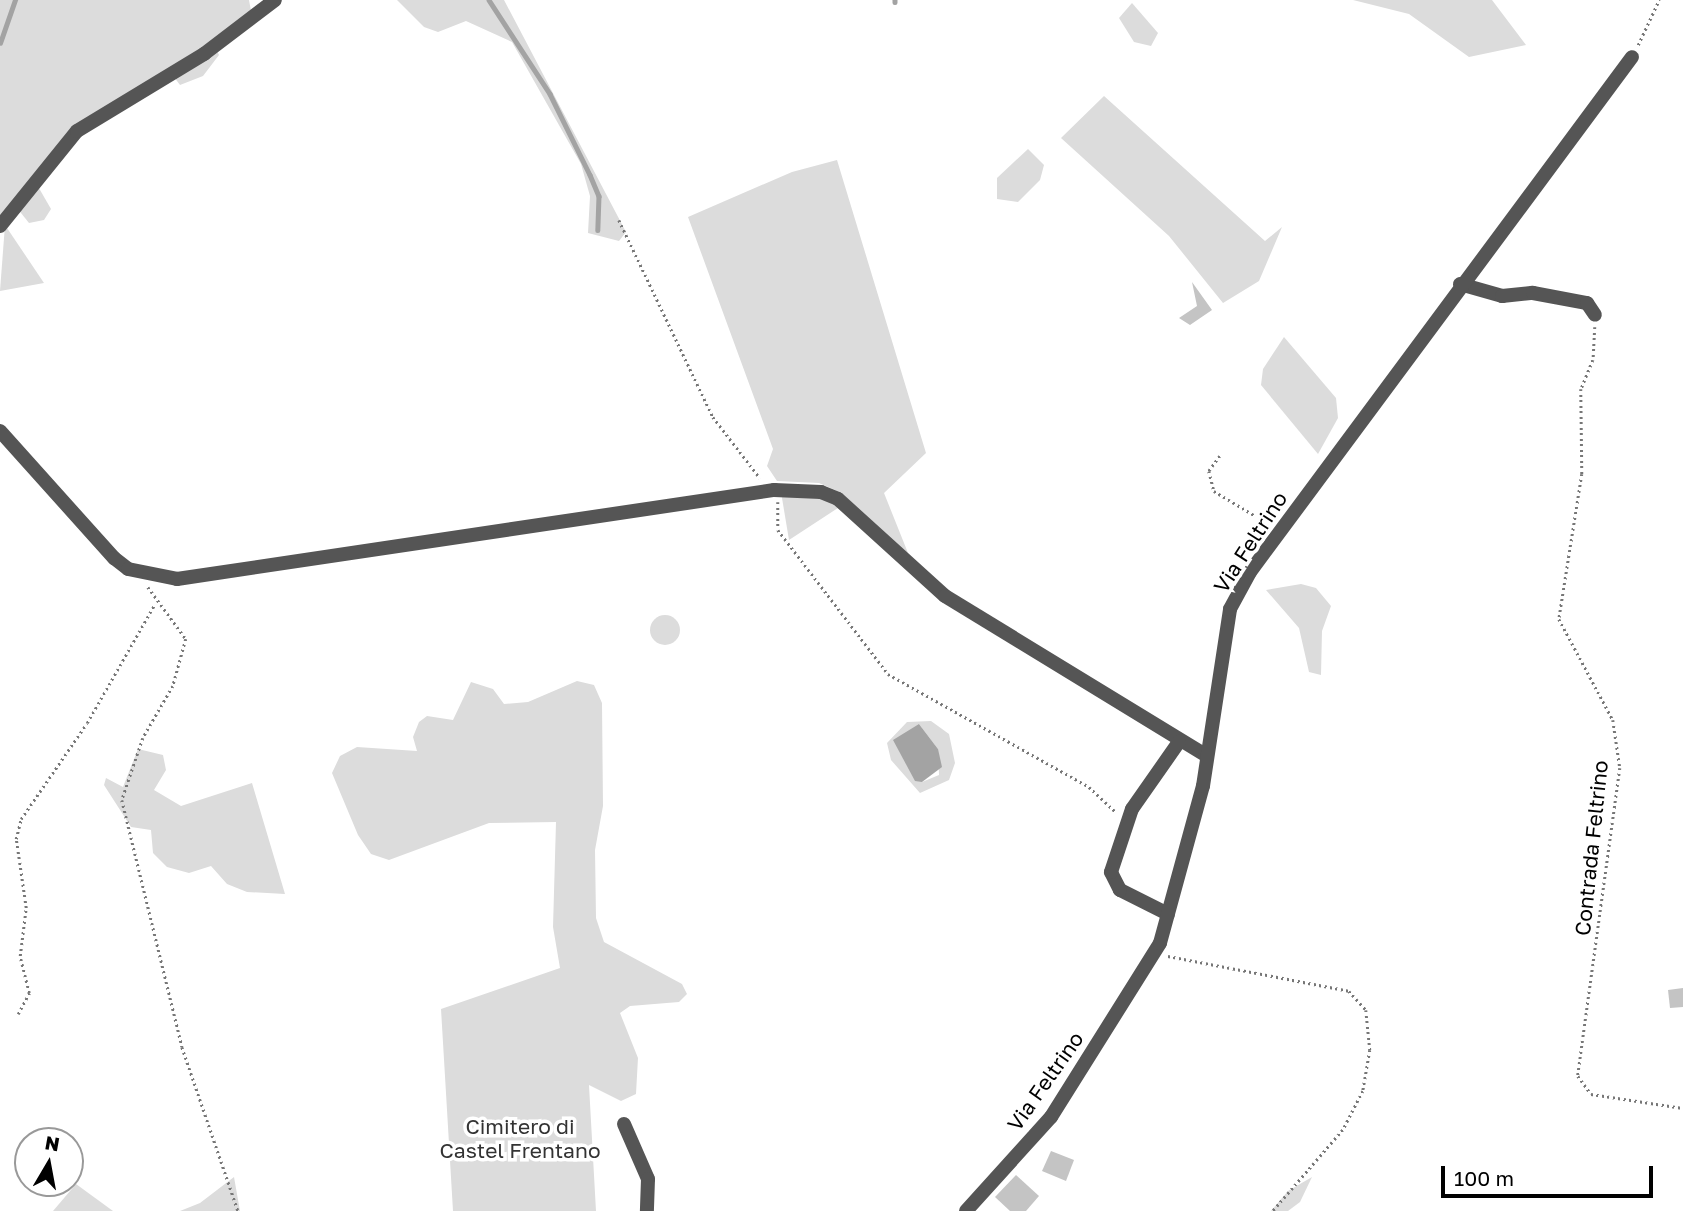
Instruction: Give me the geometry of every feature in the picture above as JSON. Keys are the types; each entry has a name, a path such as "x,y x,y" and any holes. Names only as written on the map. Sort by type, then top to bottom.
{"street":[{"path":"0,226 77,131 204,54 275,0"},
{"name":"Via Feltrino","path":"966,1211 1052,1117 1155,952 1168,914 1207,755 1230,609 1246,580 1460,284 1632,57"},
{"path":"1460,284 1502,296 1533,293 1587,303 1595,315"},
{"path":"0,431 95,542 143,573 204,579 774,490 807,489 838,499 945,596 1179,742 1207,755"},
{"path":"1168,914 1120,890 1111,872 1132,809 1179,742"},
{"path":"624,1124 648,1179 647,1211"}],"path":[{"path":"1632,57 1659,0"},
{"path":"619,220 713,417 774,490 778,530 888,674 1089,787 1129,823"},
{"name":"Contrada Feltrino","path":"1595,315 1593,360 1581,389 1582,474 1559,619 1613,720 1620,768 1578,1076 1591,1094 1683,1108"},
{"path":"1220,456 1209,471 1214,491 1254,515"},
{"path":"143,573 155,604 186,639 173,686 143,738 122,800 182,1047 238,1211"},
{"path":"18,1014 29,993 20,956 26,908 16,839 21,819 87,723 155,604"},
{"path":"1155,952 1214,970 1349,991 1366,1010 1370,1050 1363,1091 1343,1130 1273,1211"}],"green space":[{"path":"0,0 249,0 251,11 212,40 219,55 203,76 180,85 168,69 72,128 0,216"},
{"path":"397,0 504,0 626,232 619,241 588,233 590,196 581,164 512,42 466,21 438,32 424,27"},
{"path":"1353,0 1492,0 1526,45 1469,57 1409,14"},
{"path":"1132,3 1158,33 1151,46 1134,42 1119,18"},
{"path":"1104,96 1265,241 1282,227 1259,281 1223,303 1169,236 1061,138"},
{"path":"1028,149 1044,165 1040,180 1018,202 997,199 997,178"},
{"path":"837,160 926,453 884,493 912,563 842,493 819,483 777,481 767,466 773,449 688,217 792,172"},
{"path":"36,183 51,209 44,220 29,223 17,208"},
{"path":"5,225 44,283 0,291"},
{"path":"1284,337 1336,398 1338,418 1318,454 1261,385 1263,369"},
{"path":"781,492 815,492 841,506 789,540"},
{"path":"1301,584 1316,588 1331,606 1322,631 1321,675 1309,672 1299,628 1266,590"},
{"path":"665,615 676,619 680,630 676,641 665,645 654,641 650,630 654,619"},
{"name":"Cimitero di Castel Frentano","path":"577,681 594,685 602,703 603,806 595,850 596,918 604,942 682,984 687,994 679,1002 630,1006 620,1013 638,1058 636,1094 621,1101 589,1085 596,1211 453,1211 441,1009 560,968 553,927 556,822 489,823 389,860 371,854 358,835 332,773 340,756 357,747 417,751 413,737 419,722 427,716 453,720 471,682 493,689 504,704 528,702"},
{"path":"931,721 949,734 955,763 949,780 920,793 891,760 887,743 907,722","holes":["919,724 938,749 939,775 922,782"]},
{"path":"138,749 163,755 166,770 154,790 181,806 252,783 285,894 247,892 227,884 211,866 189,873 167,867 153,853 151,830 131,827 104,785 106,778 123,787"},
{"path":"234,1177 240,1211 180,1211 200,1203"},
{"path":"1312,1177 1300,1202 1288,1211 1271,1211 1288,1191"},
{"path":"84,1190 113,1211 53,1211 65,1197 84,1197"}],"shaded area":[{"path":"919,724 938,749 942,767 922,782 915,781 893,740"}],"building":[{"path":"1192,282 1212,310 1190,325 1179,318 1197,306"},
{"path":"1683,988 1683,1007 1670,1008 1668,990"},
{"path":"1051,1151 1074,1160 1066,1181 1042,1171"},
{"path":"1016,1175 1039,1196 1026,1211 1010,1211 995,1197"}],"waterway":[{"path":"0,43 15,0"},
{"path":"489,0 550,94 590,175 599,196 598,230"}]}
